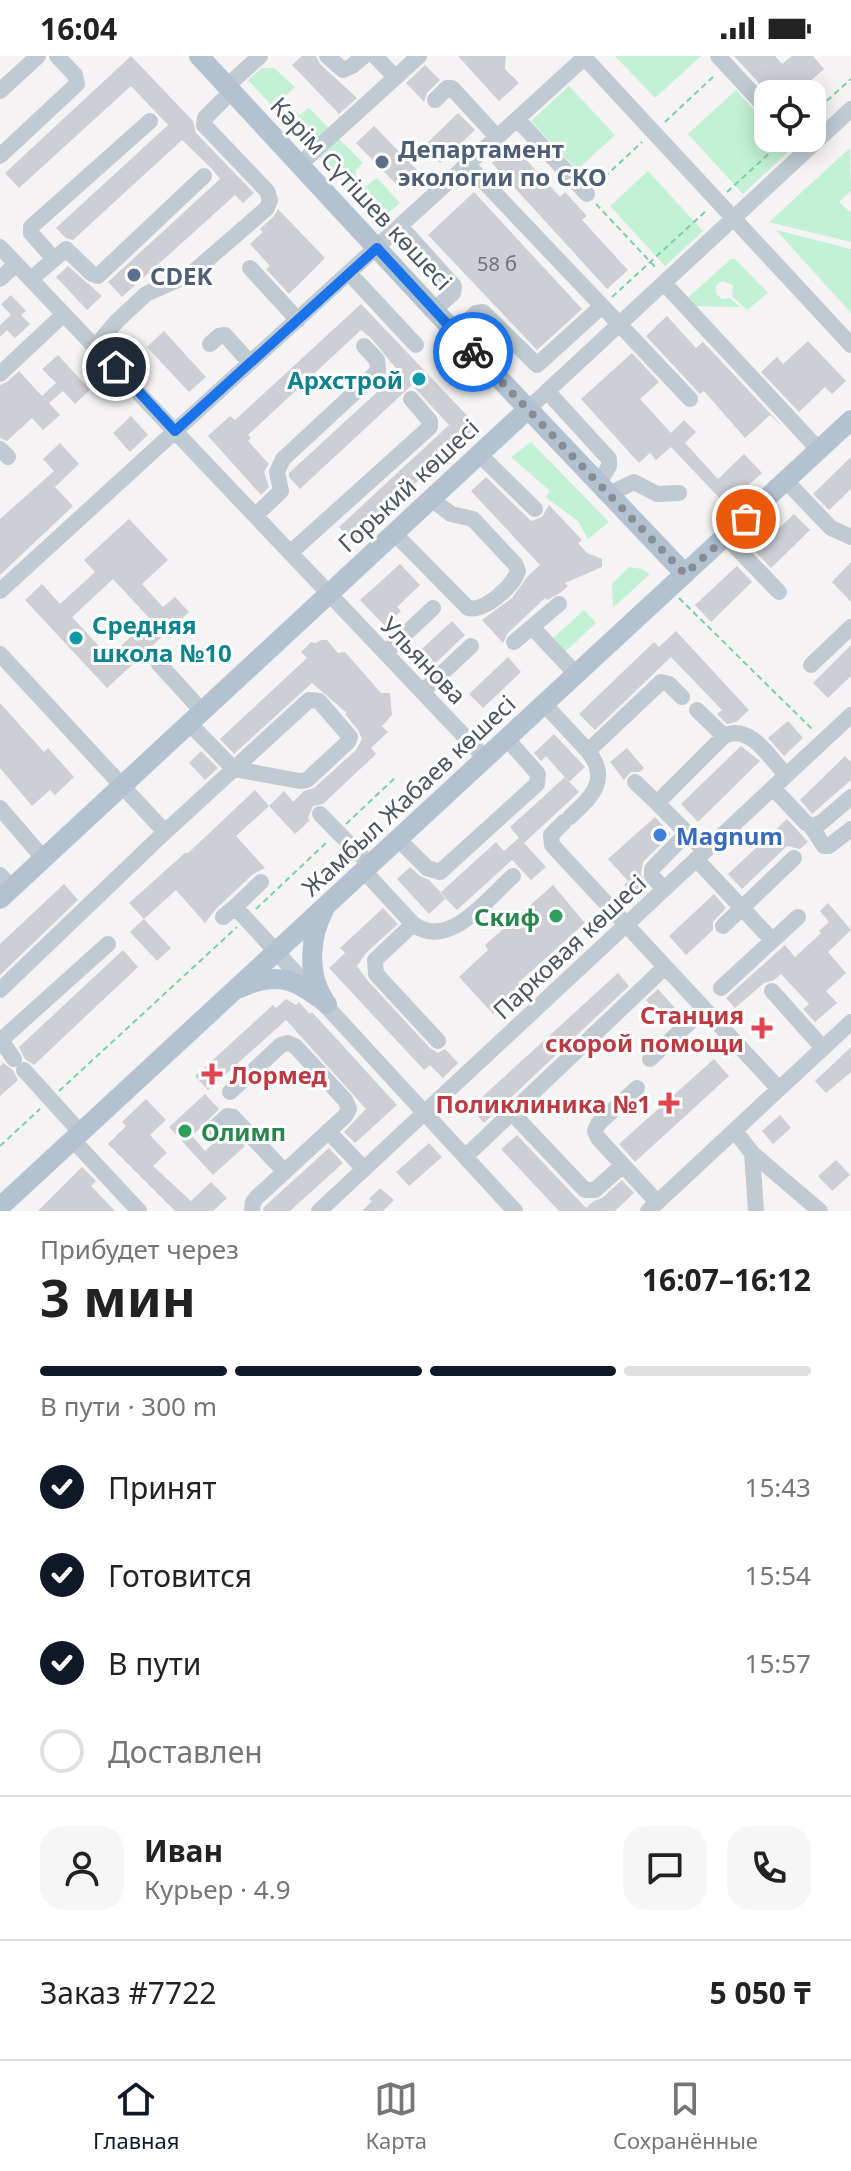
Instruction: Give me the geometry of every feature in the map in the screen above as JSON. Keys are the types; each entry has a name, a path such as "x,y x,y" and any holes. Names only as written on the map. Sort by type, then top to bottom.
{"main road":[{"name":"Кәрім Сүтішев көшесі","path":"199,56 434,310 685,574"},
{"name":"Горький көшесі","path":"4,887 44,859 528,409"},
{"name":"Жамбыл Жабаев көшесі","path":"0,1207 819,450 849,427"},
{"path":"326,906 317,924 312,967 315,984 327,1004"},
{"path":"229,994 253,982 280,979 304,985 327,1004"}],"street":[{"path":"0,91 38,56"},
{"path":"0,156 77,84 75,75 57,56"},
{"path":"96,346 146,294 191,274 267,208 270,200 267,191 204,125 205,118 260,56"},
{"path":"327,56 343,70 364,56"},
{"path":"375,56 395,77"},
{"path":"299,165 419,56"},
{"path":"0,591 585,56 851,345"},
{"path":"718,56 754,95"},
{"path":"435,100 447,88 454,89 497,137"},
{"name":"Горький көшесі","path":"826,132 851,109"},
{"path":"517,119 587,194"},
{"path":"53,258 31,233 31,227 150,121"},
{"name":"Горький көшесі","path":"528,409 805,152"},
{"path":"467,164 690,399"},
{"path":"31,279 62,250 69,250 92,274 98,276 204,176"},
{"path":"400,226 454,286 453,293 434,310"},
{"name":"Ульянова","path":"0,247 486,759"},
{"path":"0,279 16,264"},
{"path":"250,268 298,320"},
{"path":"349,273 416,345"},
{"path":"666,281 819,450"},
{"path":"456,333 476,313 483,312 537,365 602,306"},
{"path":"0,374 64,314"},
{"path":"210,344 225,335 250,363"},
{"path":"255,516 281,491 277,472 283,459 378,371 379,364 364,346"},
{"path":"547,391 609,459 604,488 634,482 657,494 679,493"},
{"path":"290,553 430,427 430,421 411,399"},
{"path":"479,454 535,509"},
{"path":"787,482 831,528 851,537"},
{"path":"394,533 468,608 482,608 515,579 518,571 515,564 473,519 451,514 431,499"},
{"path":"726,537 779,592"},
{"path":"514,642 559,604"},
{"path":"385,653 433,608"},
{"path":"532,627 577,675"},
{"path":"811,665 851,627"},
{"path":"422,692 471,646"},
{"path":"0,654 165,832"},
{"path":"0,990 165,832 234,769 313,698 349,734 348,742 304,781 234,769 159,664"},
{"path":"588,751 661,682 669,684 682,697"},
{"path":"544,704 596,763 596,789 551,835 551,843 779,1089"},
{"path":"697,710 724,736"},
{"name":"Парковая көшесі","path":"319,1211 851,715"},
{"path":"657,803 724,736 732,732 748,735 786,775"},
{"path":"398,839 427,868 440,872 537,784 538,774 507,739"},
{"path":"635,782 687,833 700,855 772,940"},
{"path":"773,788 810,825 822,844 829,846 851,829"},
{"path":"810,825 819,825 851,797"},
{"path":"0,808 44,859"},
{"path":"320,814 413,924 426,932 452,929 513,876"},
{"path":"664,889 651,874 652,869 687,833"},
{"path":"723,926 794,858"},
{"path":"261,882 235,914 327,1004 466,1156 510,1209"},
{"path":"721,988 798,917"},
{"path":"413,924 380,954 374,967 379,977 438,1041"},
{"path":"108,944 0,1040 139,1211"},
{"path":"466,1156 665,967"},
{"path":"772,991 823,1048"},
{"path":"650,1059 704,1009"},
{"path":"637,1088 598,1124 595,1131 653,1207 851,1022"},
{"path":"230,1092 281,1045 292,1043 348,1104 348,1113 253,1202 252,1211"},
{"path":"512,1113 585,1190 595,1190 623,1165"},
{"path":"213,1129 227,1116 233,1117 285,1172"},
{"path":"328,1131 364,1169"},
{"path":"735,1131 752,1153 820,1211"},
{"path":"752,1153 756,1211"}],"path":[{"path":"826,101 851,79"},
{"path":"602,306 770,152"},
{"path":"587,194 666,281"},
{"path":"670,589 823,740"},
{"path":"0,1146 235,914 338,832 397,776"}],"green space":[{"path":"615,56 701,56 655,98"},
{"path":"262,68 274,68 295,87 283,98 287,103 282,111 277,111 248,80"},
{"path":"569,86 615,135 577,170 531,121"},
{"path":"736,90 754,110 754,152 788,152 743,194 688,134"},
{"path":"309,108 363,163 356,170 355,182 366,186 377,178 400,203 379,221 287,123 296,112 300,115"},
{"path":"850,148 851,191 839,202 851,213 851,242 769,222"},
{"path":"648,171 703,231 665,266 610,206"},
{"path":"776,230 851,249 851,313"},
{"path":"731,259 735,259 768,293 747,310 732,296 733,285 722,281 716,286 716,294 722,299 730,298 740,307 689,306 684,301"},
{"path":"531,442 609,522 588,539 578,521 545,497 550,491 511,457"},
{"path":"629,567 650,574 613,608 612,584"},
{"path":"584,610 596,623 564,653 551,640"}],"building":[{"path":"131,56 193,121 196,133 254,193 243,203 235,195 122,297 108,282 220,179 212,169 182,140 73,240 66,238 56,228 168,125 131,86 19,188 5,173"},
{"path":"302,56 316,56 320,64 357,98 339,114 292,65"},
{"path":"458,56 506,56 505,69 519,83 499,101"},
{"path":"734,56 775,56 782,64 792,56 813,56 824,69 812,80 756,80"},
{"path":"425,65 440,80 427,93 424,102 406,83"},
{"path":"458,113 475,130 440,163 424,146"},
{"path":"374,126 418,171 400,188 356,143"},
{"path":"512,144 560,197 565,192 587,216 582,220 628,270 607,289 492,163"},
{"path":"474,192 582,309 537,350 428,235"},
{"path":"278,209 325,258 289,294 266,269 270,266 250,244 263,232 260,229"},
{"path":"68,266 102,296 87,310 56,277"},
{"path":"11,295 26,311 21,315 30,324 15,338 7,330 0,337 0,325 11,315 1,304"},
{"path":"361,304 477,426 353,542 339,527 449,425 412,385 300,489 289,473 399,372 361,330 248,435 251,438 248,441 269,464 264,472 269,487 261,495 208,436 230,416 235,420"},
{"path":"667,316 696,348 703,342 783,427 770,415 745,438 704,391 700,394 646,336"},
{"path":"164,331 206,377 189,392 147,347"},
{"path":"808,341 846,381 832,394 825,387 799,412 761,372 777,357 783,364"},
{"path":"632,353 659,382 640,399 671,433 684,420 696,432 685,443 718,479 744,454 762,473 726,505 671,447 656,460 650,453 639,463 581,399"},
{"path":"58,355 90,390 75,404 63,391 49,403 60,415 43,430 32,418 7,441 0,438 0,385 19,371 42,396 56,383 42,369"},
{"path":"131,416 148,435 130,452 113,433"},
{"path":"60,443 79,464 55,487 73,506 0,575 0,519 54,471 43,459"},
{"path":"851,457 851,489 829,510 813,494"},
{"path":"486,477 531,521 542,517 549,505 582,540 578,543 587,553 602,559 602,567 565,583 568,586 560,593 547,600 545,598 507,634 503,643 482,620 512,598 540,565 471,491"},
{"path":"794,514 810,530 771,568 755,551"},
{"path":"129,519 168,560 142,584 163,607 175,597 189,612 107,688 25,600 42,584 60,604 95,572 84,560","holes":["113,579 150,619 109,657 72,617"]},
{"path":"851,562 851,602 832,582"},
{"path":"400,564 420,585 397,607 401,611 385,626 360,600"},
{"path":"737,566 752,582 711,622 695,605"},
{"path":"452,621 465,635 424,674 411,659"},
{"path":"676,631 749,710 736,722 727,724 717,714 722,710 671,657 595,730 579,714 654,642 659,647"},
{"path":"327,640 338,653 345,652 381,693 390,693 392,715 382,726 388,732 371,748 376,754 323,804 313,806 310,820 295,834 269,806 284,791 293,802 304,791 314,788 356,750 362,739 347,713 312,683 234,754 220,739 307,658 301,652 311,642"},
{"path":"851,645 851,676 828,698 813,683"},
{"path":"508,657 521,672 483,708 469,694"},
{"path":"0,703 44,752 48,748 74,777 55,795 50,790 32,806 0,768"},
{"path":"788,721 803,738 784,756 768,738"},
{"path":"554,734 585,767 569,782 546,756 541,761 534,753"},
{"path":"741,746 760,761 698,822 681,804"},
{"path":"627,748 644,768 631,772 624,780 610,762"},
{"path":"201,751 218,768 205,780 189,763"},
{"path":"845,756 851,762 851,780 812,814 800,800"},
{"path":"565,777 579,792 524,843 546,867 531,880 512,860 457,910 440,893 496,842 504,851 519,838 510,827"},
{"path":"255,790 269,806 236,836 265,868 253,874 205,923 176,890 144,919 129,903"},
{"path":"655,817 671,834 643,862 641,874 647,886 635,897 624,885 628,881 608,859"},
{"path":"787,819 808,842 800,849 787,846 742,889 728,874"},
{"path":"410,867 429,880 446,898 429,914 397,879"},
{"path":"64,884 78,900 0,975 0,944"},
{"path":"553,885 585,923 518,983 523,987 493,1014 459,977 488,950 485,945"},
{"path":"714,894 726,908 713,922 713,930 686,955 669,936"},
{"path":"828,903 851,930 828,952 846,973 826,991 837,1003 815,1022 803,1009 809,1004 781,974 764,983 735,1008 726,998 785,945 795,957 821,933 819,931 829,922 820,911"},
{"path":"383,908 398,924 367,952 357,966 430,1048 438,1053 445,1049 458,1063 443,1078 430,1065 424,1070 329,968 345,953 340,948"},
{"path":"144,919 171,948 157,961 130,932"},
{"path":"123,950 138,967 34,1065 25,1059 19,1047"},
{"path":"618,973 629,986 484,1123 470,1108"},
{"path":"658,989 675,1008 663,1018 646,1000"},
{"path":"286,999 296,1005 299,1002 310,1014 312,1012 397,1105 355,1143 344,1132 366,1109 286,1020 208,1090 195,1076 273,1005 276,1008"},
{"path":"851,1047 851,1072 826,1093 815,1081"},
{"path":"714,1059 729,1076 635,1162 619,1144"},
{"path":"3,1063 13,1070 18,1080 0,1096 0,1066"},
{"name":"Олимп","path":"205,1094 219,1109 192,1136 205,1151 229,1129 245,1146 213,1175 169,1127"},
{"path":"146,1099 166,1120 150,1135 167,1153 153,1166 191,1201 211,1182 227,1198 213,1211 175,1211 108,1144 126,1126 122,1122"},
{"path":"780,1115 791,1128 773,1144 762,1131"},
{"path":"517,1135 586,1208 622,1180 634,1193 615,1211 559,1211 501,1149"},
{"path":"429,1143 442,1157 409,1186 396,1172"},
{"path":"329,1148 343,1163 290,1211 263,1211 264,1207"},
{"path":"836,1160 850,1175 832,1191 818,1176"},
{"path":"82,1167 96,1181 91,1186 115,1211 38,1211"},
{"path":"380,1188 394,1200 383,1211 362,1211 372,1201 369,1199"}],"way so far":[{"path":"473,352 685,574 746,519"}],"place":[{"name":"Департамент экологии по СКО","path":"382,162"},
{"name":"CDEK","path":"134,275"},
{"name":"Архстрой","path":"419,379"},
{"name":"Средняя школа №10","path":"76,638"},
{"name":"Magnum","path":"660,835"},
{"name":"Скиф","path":"556,916"},
{"name":"Станция скорой помощи","path":"762,1028"},
{"name":"Лормед","path":"212,1074"},
{"name":"Поликлиника №1","path":"669,1103"},
{"name":"Олимп","path":"185,1131"}],"route":[{"path":"116,367 175,431 377,248 473,352"}]}
